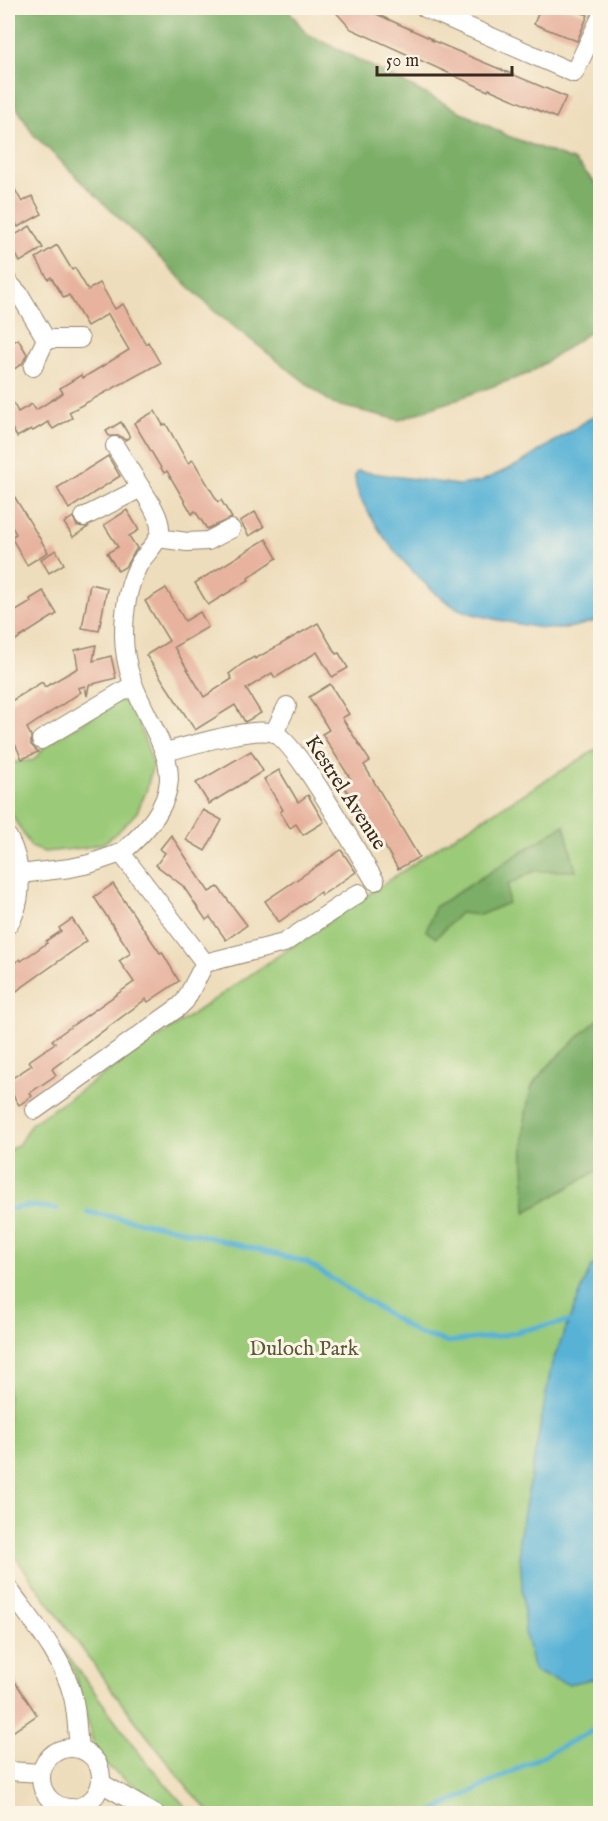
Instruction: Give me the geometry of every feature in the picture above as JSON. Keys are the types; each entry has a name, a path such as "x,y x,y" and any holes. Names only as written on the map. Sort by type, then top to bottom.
{"street":[{"path":"425,8 574,73 600,19"},
{"path":"8,282 20,295 46,339"},
{"path":"46,339 80,339"},
{"path":"33,367 46,339"},
{"path":"20,874 70,868 121,853 155,820 164,802 169,779 169,765 133,685 124,648 124,611 137,568 158,538 160,527 141,488 116,446"},
{"path":"84,517 141,488"},
{"path":"158,538 187,542 208,541 231,529"},
{"path":"41,740 133,685"},
{"name":"Kestrel Avenue","path":"274,733 287,706"},
{"name":"Kestrel Avenue","path":"165,752 253,732 274,733 289,744 317,785 375,881"},
{"path":"8,837 20,874 17,899 12,919 8,925"},
{"path":"121,853 205,963"},
{"path":"35,1110 179,1007 185,1001 205,963 284,943 359,892"},
{"path":"8,1588 61,1666 73,1696 80,1748"},
{"path":"69,1747 80,1748 88,1752 99,1766 101,1784 98,1793 83,1806 64,1807 55,1804 44,1791 41,1773 44,1763 51,1755 69,1747"},
{"path":"8,1771 41,1773"},
{"path":"101,1784 155,1814"}],"green space":[{"path":"8,8 287,8 306,33 508,136 575,161 600,188 600,325 530,373 399,420 333,404 214,311 33,134 8,93"},
{"path":"118,701 128,702 136,715 153,764 146,792 137,812 104,843 83,848 44,852 31,847 9,810 9,763 34,760 47,744"},
{"name":"Duloch Park","path":"600,747 600,1813 211,1813 189,1790 120,1701 8,1547 8,1151 19,1144 31,1124 450,839"},
{"path":"564,825 576,871 534,871 508,885 508,903 480,915 460,913 436,938 426,931 435,907"},
{"path":"600,1018 600,1169 526,1212 524,1133 532,1087 552,1062"},
{"path":"58,1642 142,1757 191,1813 171,1813 107,1766 95,1750 74,1671 55,1644"}],"water":[{"path":"600,412 600,620 570,628 551,629 492,618 457,608 425,583 393,549 359,495 355,481 355,474 358,471 458,485 480,482 521,463"},
{"path":"600,1258 600,1682 592,1679 568,1684 534,1672 525,1632 519,1539 552,1363 590,1269"}],"building":[{"path":"332,8 363,8 431,40 566,97 556,118 489,89 488,91 351,29"},
{"path":"540,8 568,8 588,15 577,41 534,24"},
{"path":"8,177 22,202 32,196 42,214 18,227 8,208"},
{"path":"30,226 43,248 20,262 8,239"},
{"path":"57,245 72,270 75,268 88,290 100,283 115,309 123,304 160,363 69,412 72,418 53,429 48,422 17,437 8,422 8,393 18,412 32,404 36,410 63,393 60,388 81,375 83,378 129,350 108,314 87,326 69,295 64,298 51,277 48,279 36,258"},
{"path":"18,339 27,354 22,364 8,373 8,346"},
{"path":"155,411 163,425 166,424 188,463 193,460 218,502 221,500 232,518 207,529 195,511 192,514 167,471 164,473 134,423"},
{"path":"121,422 130,437 125,440 120,436 109,436 106,431"},
{"path":"108,456 120,476 69,509 57,488"},
{"path":"8,486 48,552 27,565 11,537 16,534 8,520"},
{"path":"127,510 139,530 129,536 137,548 125,567 118,571 107,553 118,547 104,525"},
{"path":"255,512 264,527 249,536 240,521"},
{"path":"73,517 77,526 88,527 73,537 64,523"},
{"path":"266,539 277,558 248,578 249,580 208,605 195,583"},
{"path":"56,550 64,564 49,573 41,559"},
{"path":"90,584 107,588 99,631 82,628"},
{"path":"166,588 185,621 200,612 208,627 174,647 204,697 232,679 229,674 242,664 318,623 336,654 339,653 348,668 332,677 317,652 275,678 272,673 246,689 261,713 245,722 235,705 195,730 146,655 169,641 145,601"},
{"path":"43,591 57,614 8,645 8,616 31,602 30,599"},
{"path":"96,645 93,661 111,656 116,678 89,685 87,696 85,686 78,688 81,692 27,728 31,736 31,745 38,752 22,759 8,729 8,703 42,682 45,687 78,668 75,650"},
{"path":"330,684 349,714 342,718 370,761 364,765 419,857 398,869 342,783 350,778 322,734 329,730 309,697"},
{"path":"251,751 263,771 209,804 196,783"},
{"path":"279,770 298,802 308,795 324,822 303,835 296,824 290,828 280,812 283,810 264,779"},
{"path":"203,810 222,820 205,851 186,840"},
{"path":"171,835 209,892 218,887 247,925 226,940 210,917 206,920 183,886 156,865 165,853 160,849"},
{"path":"341,850 356,872 322,895 320,892 279,922 265,901"},
{"path":"113,884 160,953 162,952 179,981 148,1002 146,999 52,1069 56,1075 30,1093 32,1096 19,1105 8,1087 8,1081 32,1065 29,1061 55,1043 52,1040 134,982 119,961 131,953 94,897"},
{"path":"72,919 87,941 8,997 8,968 47,943 46,941 61,931 59,928"},
{"path":"8,1671 37,1715 8,1735"}],"waterway":[{"path":"8,1209 31,1206 57,1209"},
{"path":"87,1212 173,1228 306,1262 417,1333 447,1342 500,1336 568,1322"},
{"path":"428,1814 600,1727"}]}
